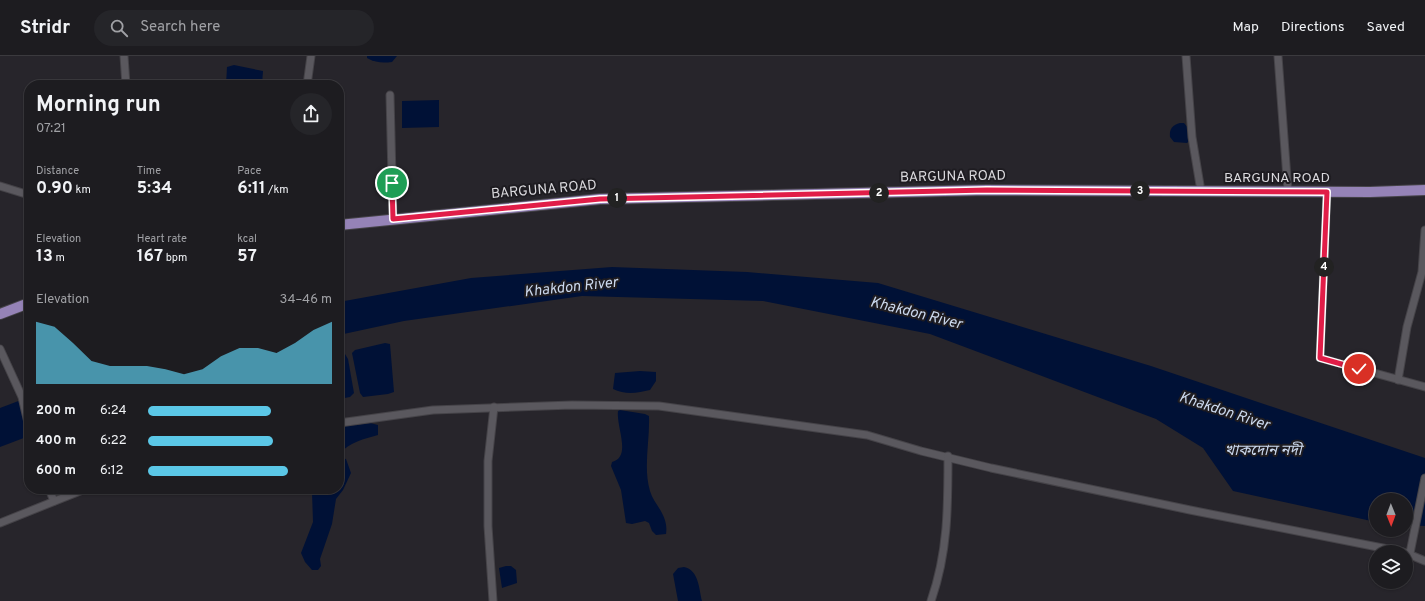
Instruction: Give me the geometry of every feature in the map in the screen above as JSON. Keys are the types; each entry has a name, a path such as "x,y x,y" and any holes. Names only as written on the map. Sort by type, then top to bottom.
{"main road":[{"name":"BARGUNA ROAD","path":"344,224 600,199 987,190 1288,192 1425,190"},
{"path":"0,314 24,305"}],"street":[{"path":"124,56 126,80"},
{"path":"308,80 311,56"},
{"path":"1186,56 1192,137 1201,191"},
{"path":"1278,56 1288,192"},
{"path":"390,95 393,219"},
{"path":"0,186 24,193"},
{"path":"1327,192 1320,358 1425,387"},
{"path":"1398,380 1407,327 1422,272 1425,230"},
{"path":"0,348 22,397 24,406"},
{"path":"344,422 432,410 572,404 659,406 867,435 921,451 948,456 991,468 1174,507 1369,545"},
{"path":"493,601 488,526 488,461 494,408"},
{"path":"930,601 940,575 948,518 948,456"},
{"path":"1409,545 1425,478"},
{"path":"51,494 54,501"},
{"path":"0,523 72,494"},
{"path":"1413,555 1425,560"}],"water":[{"path":"367,56 397,56 392,62 380,62 373,61 367,58"},
{"path":"234,65 263,71 262,80 226,80 227,67"},
{"path":"439,100 439,127 402,128 402,101"},
{"path":"1180,123 1184,123 1189,129 1191,139 1187,143 1174,142 1170,137 1172,127"},
{"name":"খাকদোন নদী","path":"612,267 747,272 878,283 1151,366 1425,458 1425,526 1413,525 1413,493 1369,493 1369,520 1233,491 1203,448 1156,419 930,334 763,301 582,296 404,321 344,334 344,301 471,278"},
{"path":"385,343 390,344 394,392 363,397 360,393 352,353 355,350"},
{"path":"344,354 348,359 354,393 350,397 344,398"},
{"path":"640,371 656,372 656,381 650,390 632,393 613,389 615,373"},
{"path":"24,399 24,438 0,447 0,408"},
{"path":"620,410 649,416 647,463 648,482 652,496 665,521 666,534 656,535 652,531 649,523 645,521 632,524 626,523 621,490 611,466 612,462 618,459 622,448 618,418 618,411"},
{"path":"370,423 378,425 378,435 352,444 344,449 344,426"},
{"path":"344,459 346,459 351,473 344,488"},
{"path":"312,494 340,494 336,499 332,524 320,559 321,566 318,570 312,570 305,562 301,553 313,522"},
{"path":"511,566 516,570 517,583 502,588 499,568"},
{"path":"684,567 693,572 698,581 702,601 678,601 673,574 678,568"}],"route":[{"path":"392,183 393,219 600,199 987,190 1327,192 1320,358 1359,369"}],"water label":[{"name":"Khakdon River","path":"571,288"},
{"name":"Khakdon River","path":"916,314"},
{"name":"Khakdon River","path":"1224,412"}]}
